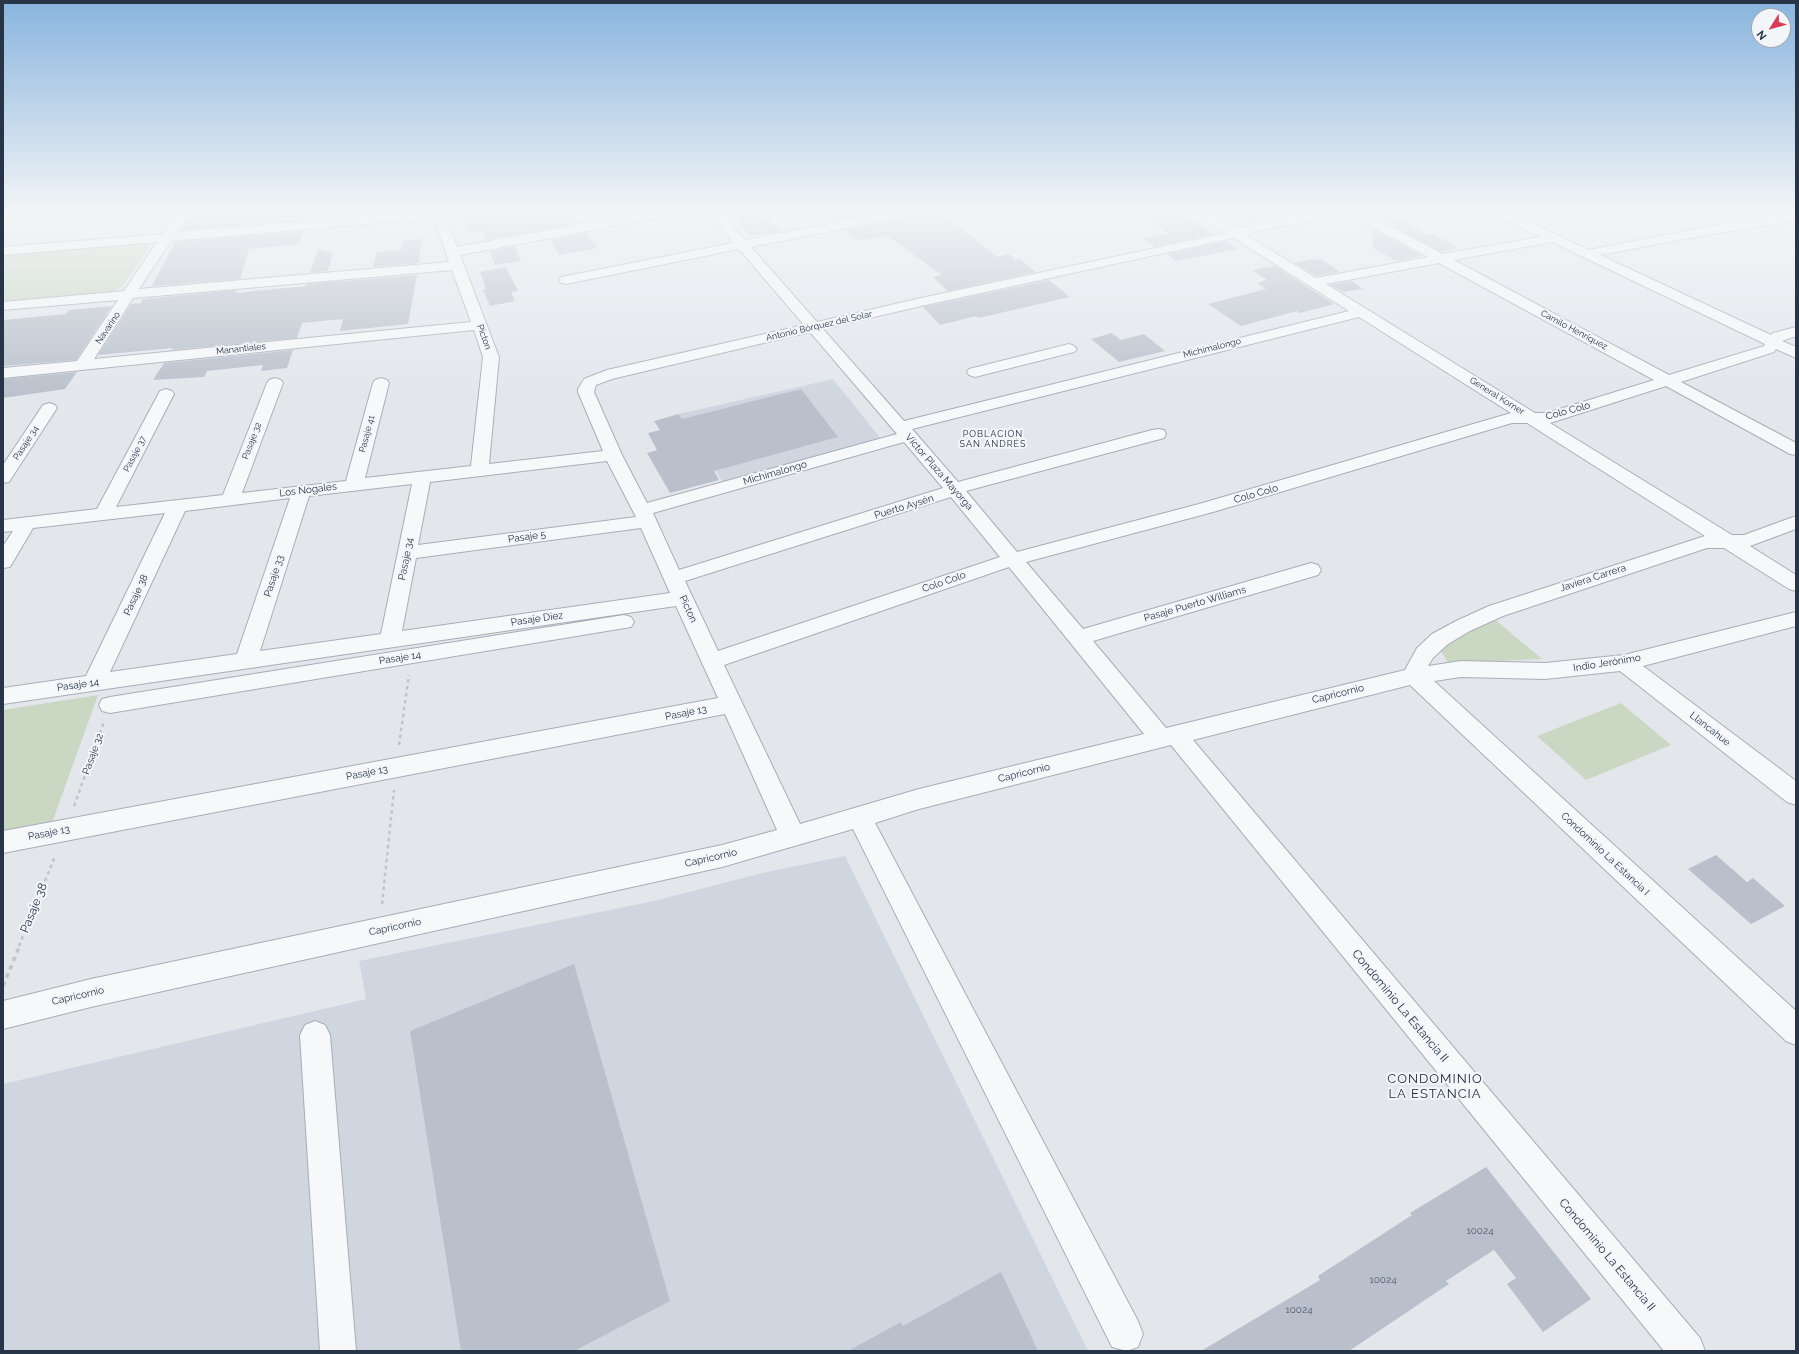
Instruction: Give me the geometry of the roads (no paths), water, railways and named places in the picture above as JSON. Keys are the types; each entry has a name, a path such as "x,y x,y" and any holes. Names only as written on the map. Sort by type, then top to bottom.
{"street":[{"name":"Navarino","path":"84,364 144,273"},
{"path":"3,306 130,295 322,273"},
{"name":"Picton","path":"461,273 480,324 490,357 479,470"},
{"path":"566,280 600,273"},
{"name":"Víctor Plaza Mayorga","path":"766,273 955,490 1078,638 1168,736"},
{"name":"Antonio Bórquez del Solar","path":"590,382 601,376 1054,273"},
{"name":"General Korner","path":"1300,273 1796,584"},
{"path":"1314,282 1363,273"},
{"name":"Camilo Henríquez","path":"1467,273 1796,450"},
{"path":"1629,273 1796,353"},
{"name":"Michimalongo","path":"644,516 904,432 1062,386 1362,312"},
{"name":"Manantiales","path":"3,373 480,324"},
{"name":"Colo Colo","path":"712,661 1012,559 1213,506 1511,418 1548,418 1769,349 1778,336 1796,331"},
{"path":"975,372 1069,349"},
{"path":"1032,358 1062,386"},
{"name":"Picton","path":"590,382 586,392 613,455 674,578 793,837"},
{"name":"Pasaje 32","path":"230,500 275,383"},
{"name":"Pasaje 41","path":"354,485 380,383"},
{"name":"Pasaje 37","path":"103,514 166,394"},
{"name":"Pasaje 34","path":"3,478 49,408"},
{"name":"Puerto Aysén","path":"674,578 955,490 968,484 1158,434"},
{"name":"Los Nogales","path":"3,526 613,455"},
{"name":"Pasaje 34","path":"390,640 422,477"},
{"name":"Pasaje 33","path":"246,661 301,491"},
{"name":"Pasaje 38","path":"94,683 178,506"},
{"name":"Pasaje 5","path":"407,554 644,516"},
{"name":"Javiera Carrera","path":"1414,676 1418,664 1432,646 1451,632 1479,618 1550,592 1705,542 1746,541 1796,522"},
{"path":"3,562 27,524"},
{"name":"Pasaje Puerto Williams","path":"1078,638 1311,570"},
{"name":"Pasaje 14","path":"110,705 686,605"},
{"name":"Pasaje Diez","path":"390,640 686,605"},
{"name":"Indio Jerónimo","path":"1414,676 1461,670 1572,670 1624,663 1794,621"},
{"name":"Pasaje 14","path":"3,696 390,640"},
{"name":"Llancahue","path":"1624,663 1796,795"},
{"name":"Capricornio","path":"3,1015 91,993 722,856 793,837 918,799 1414,676"},
{"name":"Condominio La Estancia I","path":"1414,676 1796,1031"},
{"name":"Pasaje 13","path":"3,842 732,704"},
{"name":"Condominio La Estancia II","path":"1168,736 1687,1351"},
{"path":"859,817 1125,1334"},
{"path":"315,1035 338,1351"}],"district":[{"name":"POBLACIÓN SAN ANDRÉS","path":"993,440"},
{"name":"CONDOMINIO LA ESTANCIA","path":"1435,1086"}]}
